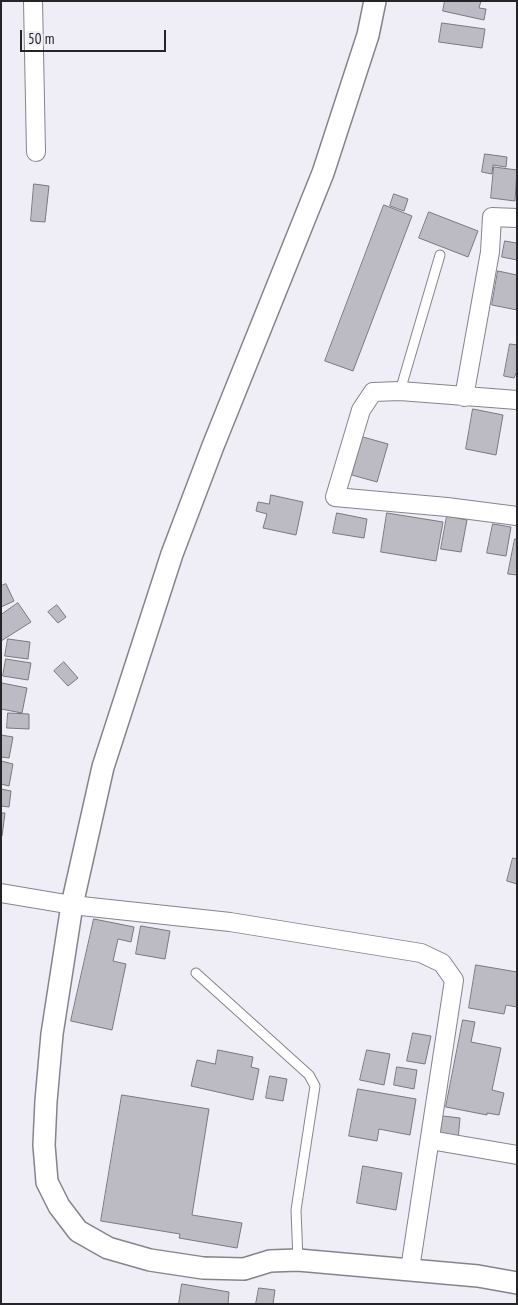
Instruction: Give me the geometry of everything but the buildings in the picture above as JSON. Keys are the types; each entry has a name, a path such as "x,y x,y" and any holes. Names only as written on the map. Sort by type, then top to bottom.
{"street":[{"path":"33,1 36,152"},
{"path":"376,1 368,35 323,173 172,554 103,767 72,905 52,1034 44,1145 47,1182 59,1206 78,1231 108,1248 150,1260 203,1268 244,1269 270,1261 298,1260 410,1269 517,1282"},
{"path":"464,397 490,252 492,217 517,218"},
{"path":"517,400 400,391 374,392 361,410 335,497 447,507 517,516"},
{"path":"1,893 72,905 230,922 421,953 442,962 454,980 410,1269"},
{"path":"430,1140 517,1155"}],"lane":[{"path":"400,391 440,255"},
{"path":"196,973 309,1075 315,1086 296,1210 298,1260"}]}
